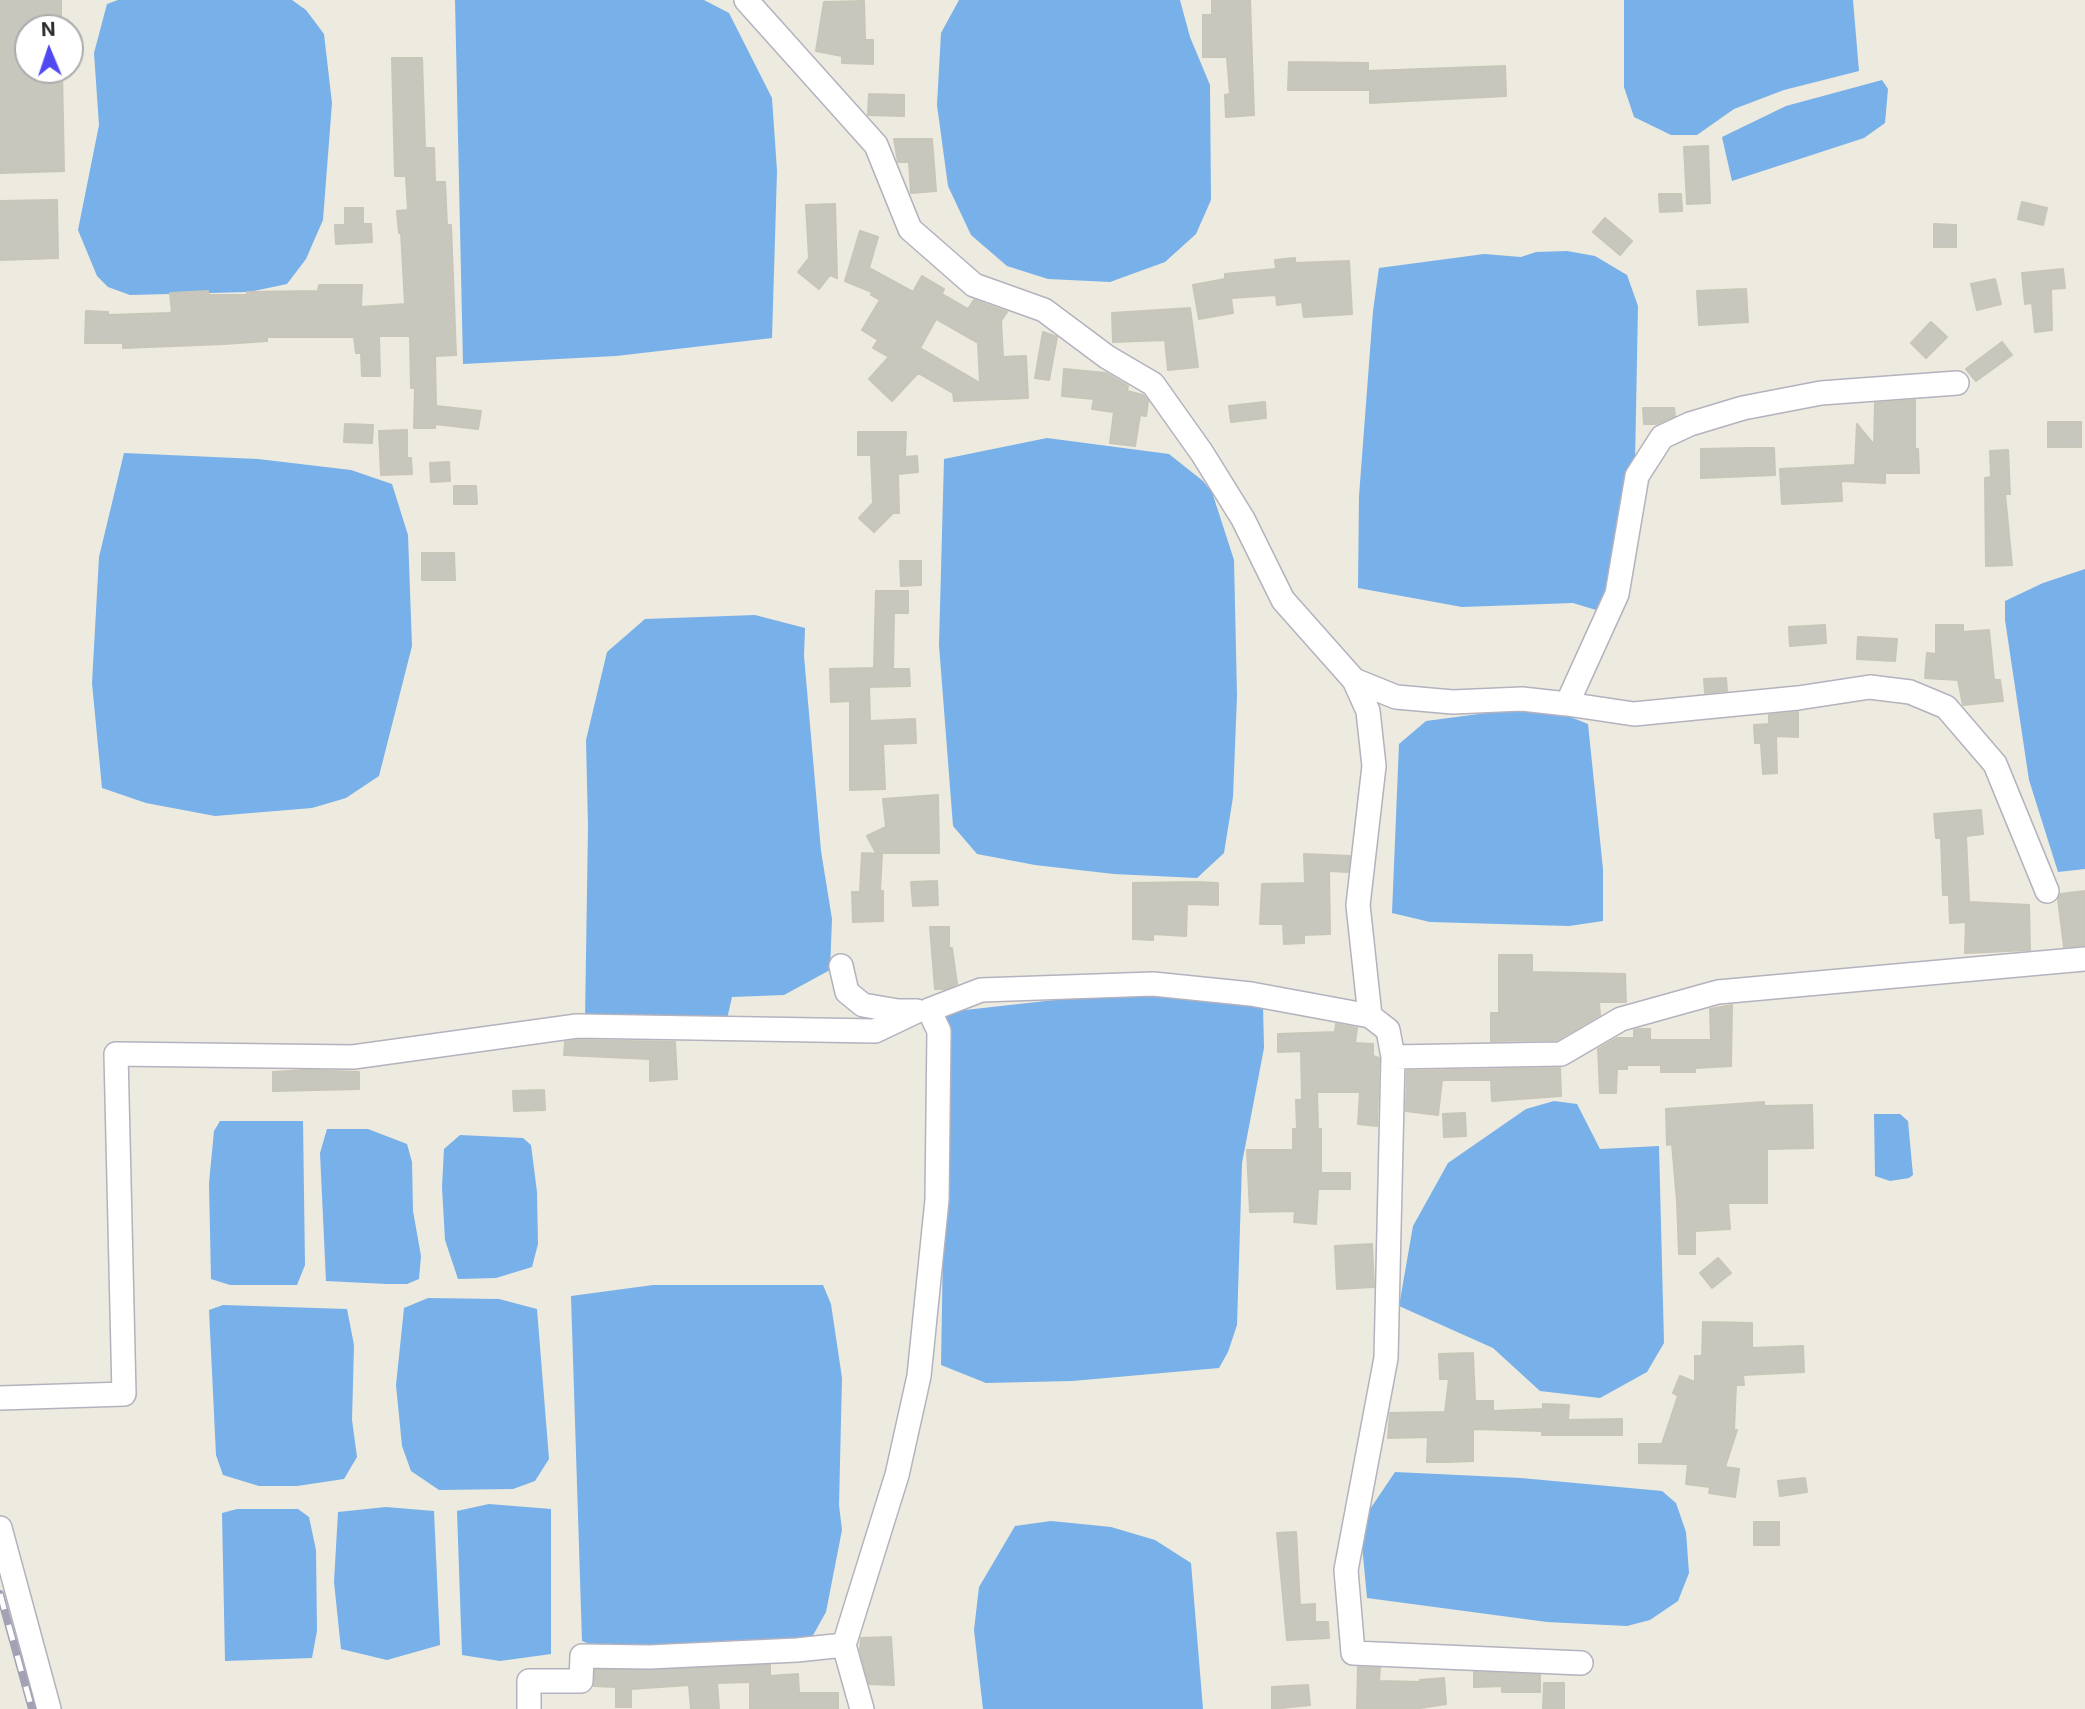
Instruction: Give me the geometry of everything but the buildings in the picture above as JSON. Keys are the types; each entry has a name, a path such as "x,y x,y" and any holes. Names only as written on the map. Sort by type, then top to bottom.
{"street":[{"path":"746,0 876,145 910,229 918,237 974,285 1044,310 1107,357 1153,384 1202,453 1243,519 1283,600 1353,680 1368,711 1374,766 1358,905 1370,1016"},
{"path":"1567,704 1617,594 1637,476 1662,437 1690,424 1744,408 1821,393 1956,383"},
{"path":"1353,680 1396,696 1453,702 1522,699 1634,713 1798,698 1870,687 1910,692 1946,707 1996,764 2047,891"},
{"path":"1393,1057 1561,1055 1621,1018 1718,992 2085,959"},
{"path":"841,966 847,992 863,1005 898,1012 923,1010"},
{"path":"0,1398 124,1394 116,1054 353,1057 577,1026 875,1031 923,1010 981,990 1153,984 1251,994 1370,1016 1388,1030 1393,1057 1386,1358 1346,1570 1353,1653 1581,1663"},
{"path":"862,1709 844,1645 897,1475 919,1376 937,1200 939,1031 923,1010"},
{"path":"0,1528 49,1709"},
{"path":"528,1709 529,1681 581,1681 582,1656 743,1653 844,1645"}],"water":[{"path":"118,0 292,0 306,10 324,34 332,103 323,220 306,259 287,284 249,292 130,295 108,287 97,276 78,230 99,125 94,53 107,4"},
{"path":"455,0 704,0 729,13 772,98 777,171 772,338 616,356 463,364"},
{"path":"959,0 1180,0 1190,37 1210,85 1211,200 1196,234 1165,262 1110,282 1048,279 1007,266 971,235 948,186 937,105 941,33"},
{"path":"1624,0 1853,0 1859,71 1784,90 1734,109 1697,135 1671,135 1634,117 1624,87"},
{"path":"1882,80 1888,89 1885,123 1864,138 1732,181 1722,137 1786,106"},
{"path":"1567,251 1595,256 1627,275 1638,306 1635,463 1608,584 1596,610 1573,603 1462,607 1358,588 1359,496 1373,311 1379,268 1484,254 1521,257 1536,252"},
{"path":"1047,438 1169,454 1203,481 1212,492 1234,560 1237,696 1233,797 1224,853 1197,878 1114,874 1035,865 977,854 953,826 939,645 944,459"},
{"path":"124,453 258,459 351,470 392,484 408,535 412,646 379,776 346,798 312,808 215,816 146,803 102,788 92,683 99,557"},
{"path":"2085,569 2085,869 2058,872 2029,780 2005,620 2005,601 2043,583"},
{"path":"755,615 805,628 804,656 821,851 832,919 830,970 784,995 732,997 727,1019 585,1021 588,826 586,740 607,652 645,619"},
{"path":"1509,710 1553,710 1588,724 1603,869 1603,921 1569,926 1430,922 1392,913 1399,744 1426,721"},
{"path":"1127,992 1263,1005 1264,1048 1242,1163 1237,1325 1228,1352 1219,1368 1072,1381 986,1383 941,1365 947,1012"},
{"path":"1554,1101 1577,1104 1600,1149 1659,1146 1664,1343 1647,1372 1600,1398 1540,1391 1493,1348 1399,1306 1413,1226 1448,1163 1526,1109"},
{"path":"1874,1114 1900,1114 1908,1121 1913,1175 1909,1178 1890,1181 1875,1176"},
{"path":"220,1121 303,1121 305,1265 297,1285 230,1285 211,1279 209,1183 214,1131"},
{"path":"327,1129 368,1129 407,1144 412,1162 413,1211 421,1256 419,1279 407,1284 326,1281 320,1153"},
{"path":"460,1135 523,1138 531,1145 537,1192 538,1244 532,1267 496,1278 458,1279 445,1240 442,1187 444,1149"},
{"path":"653,1285 823,1285 831,1304 842,1378 839,1505 842,1530 826,1612 807,1646 601,1648 582,1641 571,1296"},
{"path":"428,1298 499,1299 537,1309 549,1459 535,1481 513,1489 439,1490 411,1471 402,1446 396,1385 404,1308"},
{"path":"223,1305 347,1309 354,1345 352,1420 357,1457 344,1479 297,1486 259,1486 223,1475 216,1455 209,1310"},
{"path":"1395,1472 1521,1478 1662,1491 1676,1503 1686,1532 1689,1573 1678,1601 1650,1620 1627,1626 1547,1622 1367,1598 1360,1524"},
{"path":"489,1504 551,1509 551,1654 500,1661 462,1655 457,1511"},
{"path":"386,1507 434,1511 440,1645 387,1660 341,1649 334,1582 338,1512"},
{"path":"237,1509 298,1509 309,1517 316,1550 317,1631 312,1658 225,1661 222,1513"},
{"path":"1051,1521 1111,1527 1155,1540 1191,1563 1203,1709 983,1709 974,1630 979,1587 1015,1526"}],"railway":[{"path":"0,1594 32,1709"}]}
